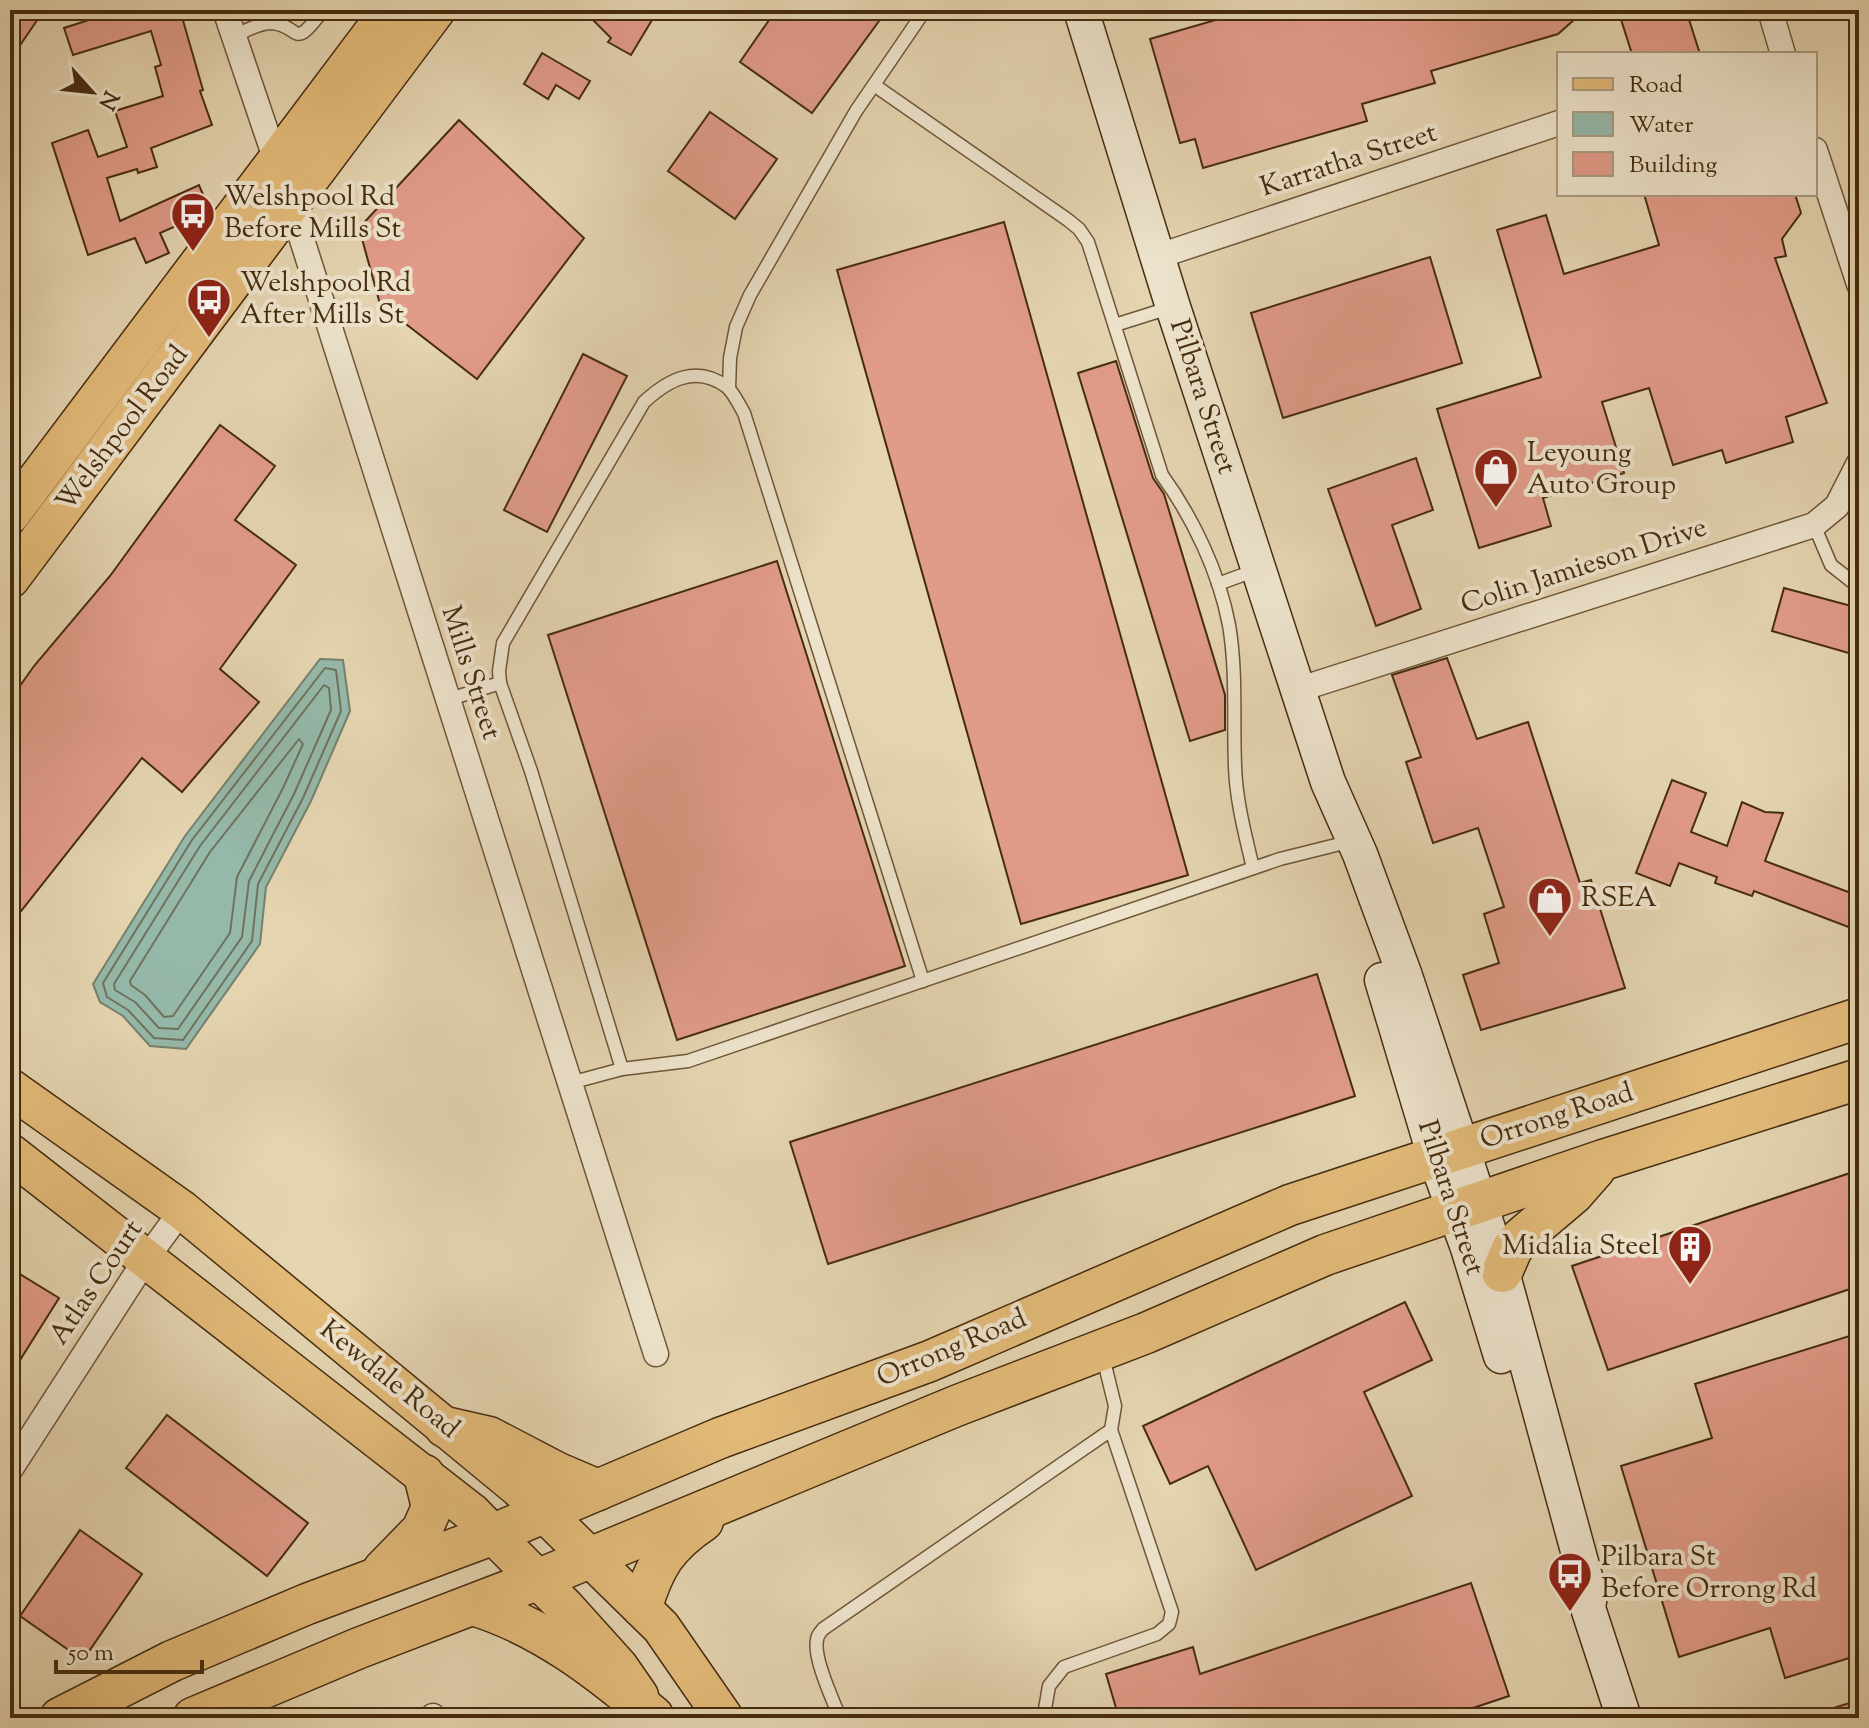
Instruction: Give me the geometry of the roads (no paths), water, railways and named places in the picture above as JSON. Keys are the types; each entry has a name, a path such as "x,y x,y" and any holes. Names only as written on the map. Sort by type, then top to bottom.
{"highway":[{"name":"Orrong Road","path":"60,1718 172,1661 307,1604 494,1534 720,1438 930,1361 1290,1205 1859,1018"},
{"name":"Orrong Road","path":"193,1718 956,1406 1101,1350 1325,1255 1603,1160 1859,1079"},
{"path":"1502,1272 1512,1249 1521,1238 1573,1194 1603,1160"},
{"path":"445,1427 489,1437 598,1490"},
{"path":"375,1579 422,1530 432,1507 424,1475"},
{"path":"642,1607 651,1575 665,1552 689,1530 739,1497"},
{"path":"473,1605 523,1623 559,1645 602,1674 653,1717"}],"main road":[{"name":"Welshpool Road","path":"10,515 390,10"},
{"name":"Welshpool Road","path":"10,579 436,10"},
{"name":"Pilbara Street","path":"1081,10 1297,690 1328,782 1370,881 1577,1599 1588,1608"},
{"name":"Pilbara Street","path":"1328,782 1340,844 1449,1153"},
{"name":"Kewdale Road","path":"10,1088 182,1210 547,1512 661,1627 724,1718"},
{"name":"Kewdale Road","path":"10,1153 424,1475 494,1534 619,1667 653,1717"},
{"name":"Pilbara Street","path":"1466,1206 1502,1272 1590,1595 1588,1608 1624,1718"}],"street":[{"name":"Mills Street","path":"225,10 291,205 656,1354"},
{"path":"1770,10 1777,52"},
{"name":"Karratha Street","path":"1159,256 1557,124"},
{"path":"1817,156 1859,284"},
{"name":"Colin Jamieson Drive","path":"1297,690 1814,525 1837,506 1859,463"},
{"name":"Atlas Court","path":"10,1470 146,1259 182,1210"}],"lane":[{"path":"234,36 266,23 275,23 295,34 302,33 308,30 323,10"},
{"path":"729,389 730,358 736,327 750,295 856,111 925,10"},
{"path":"874,85 1079,229 1088,242 1162,475 1193,526 1218,584 1233,654 1237,794 1253,868"},
{"path":"1115,325 1173,307"},
{"path":"622,1069 531,771 500,683 499,671 503,643 644,402 664,384 685,375 707,377 729,389 744,413 923,981"},
{"path":"1814,525 1831,565 1859,587"},
{"path":"1218,584 1258,570"},
{"path":"447,700 500,683"},
{"path":"570,1083 622,1069 688,1061 1253,868 1340,844"},
{"path":"1048,1718 1045,1709 1049,1686 1064,1667 1157,1634 1169,1624 1172,1612 1111,1430 1115,1406 1101,1350"},
{"path":"840,1718 818,1655 816,1642 823,1629 1111,1430"}],"water":[{"path":"320,659 343,660 350,711 311,801 266,887 260,944 186,1049 150,1046 123,1016 100,1002 93,984 185,836"}],"place":[{"name":"Welshpool Rd Before Mills St","path":"193,253"},
{"name":"Welshpool Rd After Mills St","path":"209,339"},
{"name":"Leyoung Auto Group","path":"1496,509"},
{"name":"RSEA","path":"1550,938"},
{"name":"Midalia Steel","path":"1690,1286"},
{"name":"Pilbara St Before Orrong Rd","path":"1570,1613"}]}
